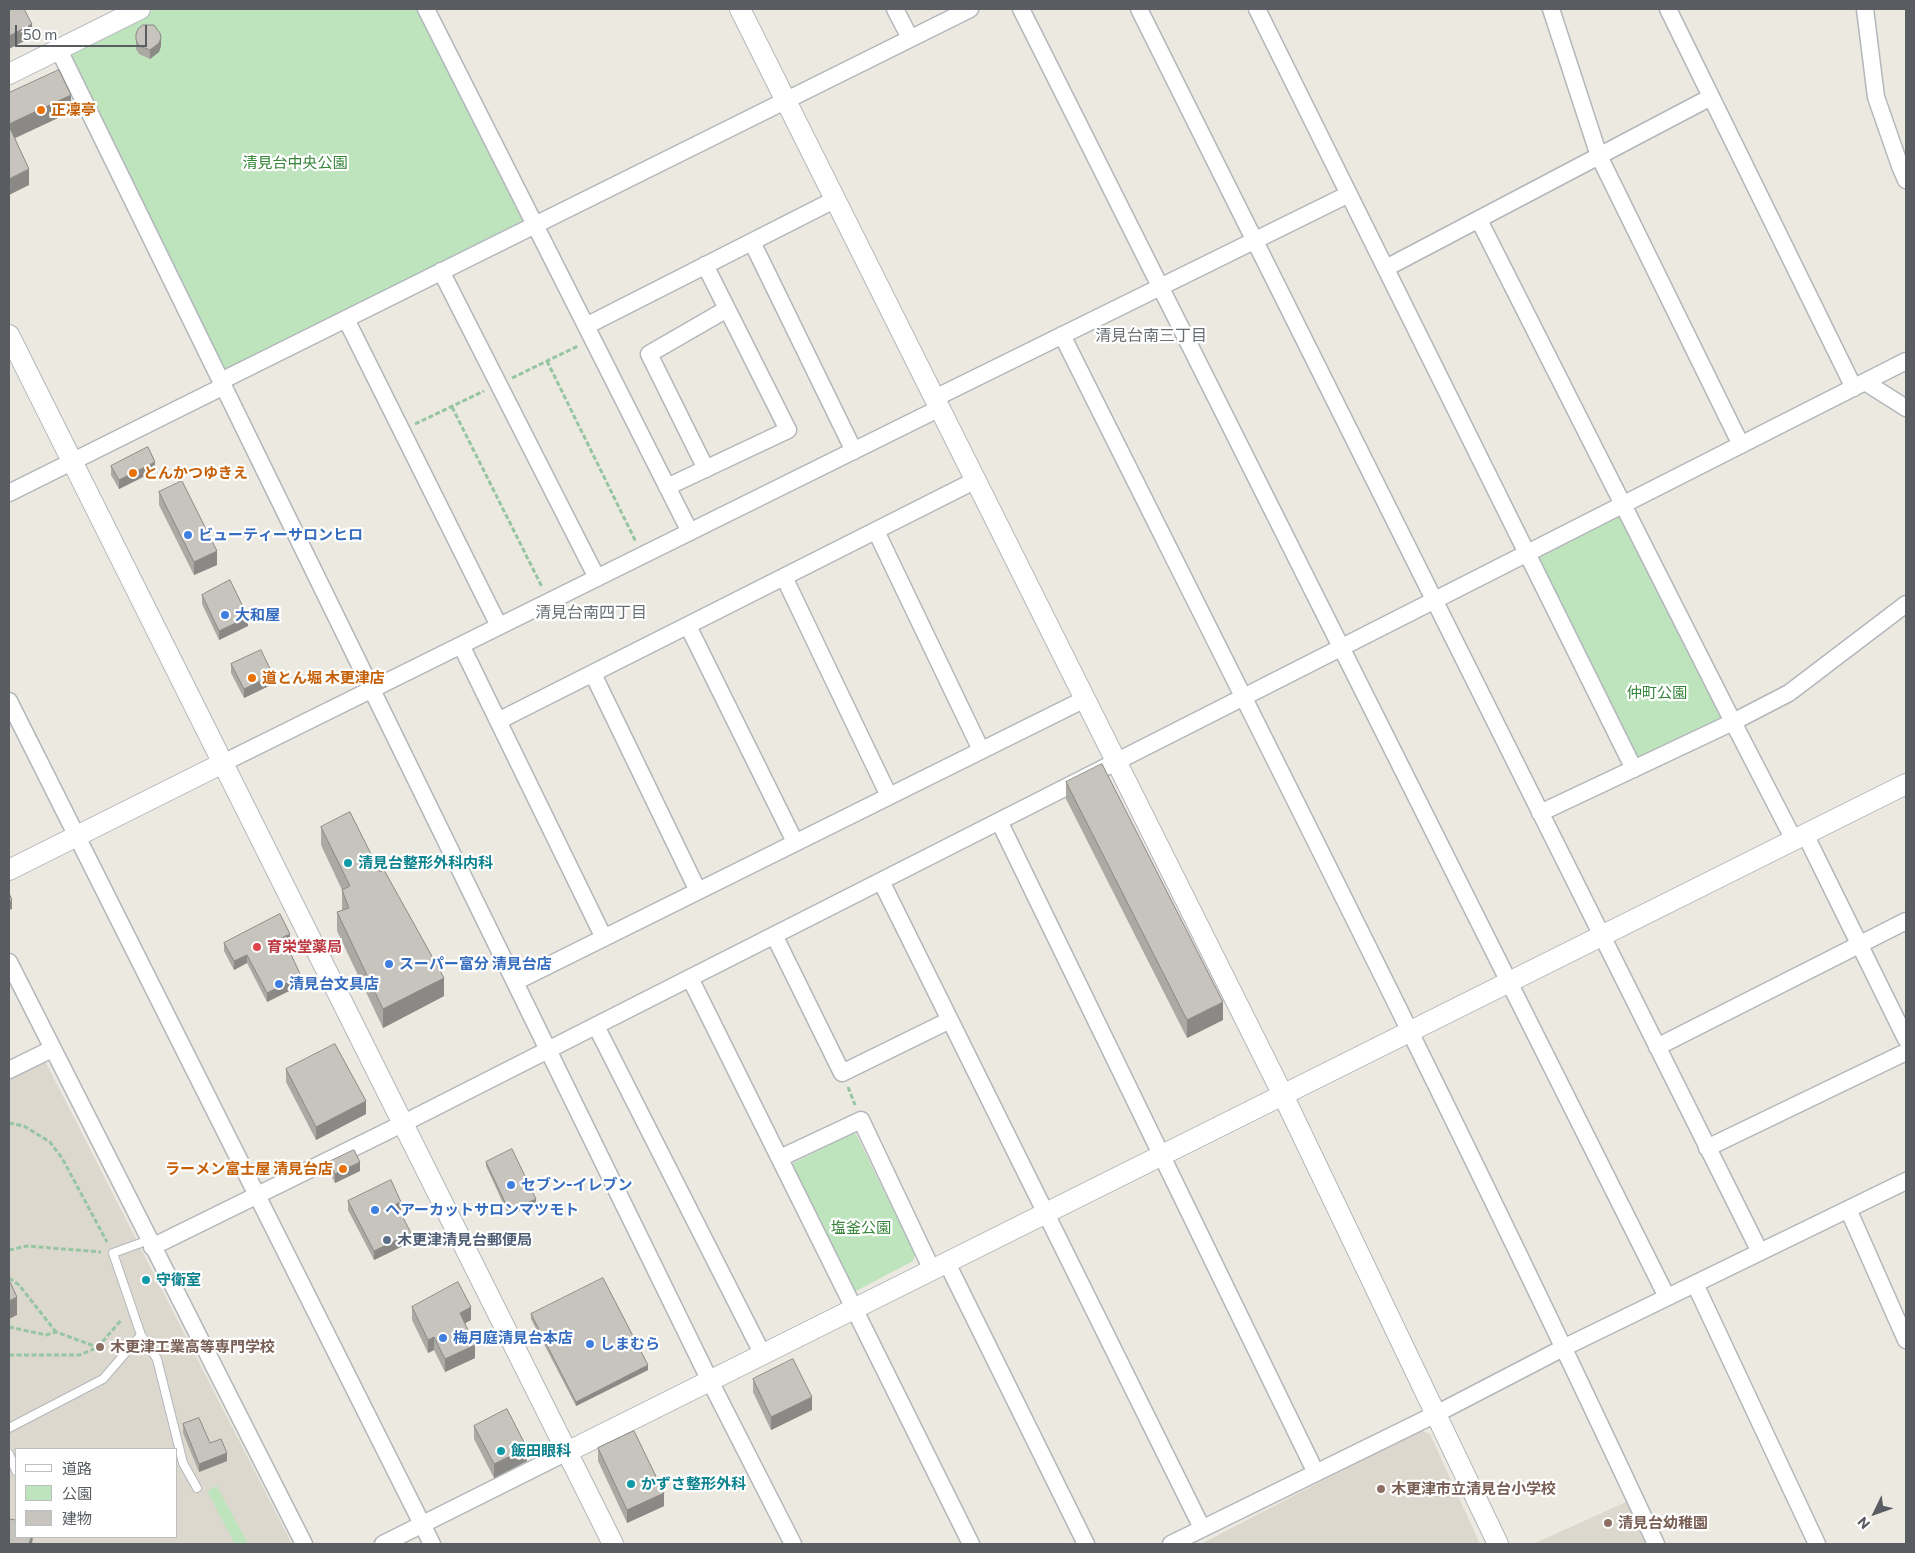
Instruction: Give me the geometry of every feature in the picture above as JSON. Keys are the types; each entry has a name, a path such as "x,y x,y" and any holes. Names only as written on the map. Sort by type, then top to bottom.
{"street":[{"path":"9,74 140,9"},
{"path":"426,9 690,532"},
{"path":"740,9 1283,1095 1498,1544"},
{"path":"896,9 910,38"},
{"path":"9,493 223,384 346,318 970,9"},
{"path":"1021,9 1667,1297"},
{"path":"1139,9 1760,1252"},
{"path":"1257,9 1634,769"},
{"path":"1552,9 1599,156 1741,445"},
{"path":"1668,9 1711,97 1860,385 1906,408"},
{"path":"1865,9 1876,97 1906,180"},
{"path":"59,50 710,1381 793,1544"},
{"path":"1386,268 1711,97"},
{"path":"9,870 854,451 1062,335 1349,194"},
{"path":"589,332 705,265 836,199"},
{"path":"1479,220 1733,722 1860,944 1906,1039"},
{"path":"752,242 854,451"},
{"path":"667,487 788,430 705,265"},
{"path":"441,272 597,578"},
{"path":"706,469 649,354 727,309"},
{"path":"346,318 499,626"},
{"path":"9,335 613,1544"},
{"path":"1062,335 1565,1347 1656,1544"},
{"path":"151,1244 257,1196 404,1123 1906,361"},
{"path":"498,721 976,480"},
{"path":"876,531 981,750"},
{"path":"784,577 889,796"},
{"path":"1540,813 1733,722 1789,693 1906,604"},
{"path":"688,626 796,842"},
{"path":"461,645 604,938"},
{"path":"593,674 698,891"},
{"path":"515,982 1085,699"},
{"path":"9,700 432,1544"},
{"path":"383,1544 1906,784"},
{"path":"999,821 1316,1473"},
{"path":"881,881 1202,1528"},
{"path":"1657,1047 1906,921"},
{"path":"774,935 842,1073 950,1020"},
{"path":"9,962 304,1544"},
{"path":"690,978 971,1544"},
{"path":"596,1026 763,1355"},
{"path":"9,1070 52,1049"},
{"path":"1707,1148 1906,1052"},
{"path":"780,1158 861,1120 1086,1544"},
{"path":"1170,1544 1436,1414 1565,1347 1906,1181"},
{"path":"1848,1210 1906,1340"},
{"path":"1695,1284 1817,1544"}],"lane":[{"path":"151,1244 113,1253 141,1335 157,1359 184,1463 197,1488"},
{"path":"9,1428 103,1379 141,1335"},
{"path":"9,1454 15,1469"}],"path":[{"path":"402,430 547,361 589,332"},
{"path":"547,361 642,555"},
{"path":"452,406 550,601"},
{"path":"842,1073 861,1120"},
{"path":"9,1123 24,1126 50,1142 62,1158 113,1253"},
{"path":"9,1250 26,1246 113,1253"},
{"path":"9,1278 20,1285 56,1332 98,1347"},
{"path":"9,1355 80,1355 98,1347 132,1307"},
{"path":"9,1328 46,1335 56,1332"}],"shaded area":[{"name":"木更津工業高等専門学校","path":"45,1061 292,1544 9,1544 9,1079"},
{"name":"木更津市立清見台小学校","path":"1420,1430 1430,1434 1480,1544 1201,1544"},
{"name":"清見台幼稚園","path":"1626,1502 1646,1544 1533,1544"}],"green space":[{"name":"清見台中央公園","path":"155,9 419,9 526,221 226,371 69,55"},
{"name":"仲町公園","path":"1624,505 1733,722 1634,769 1527,553"},
{"name":"塩釜公園","path":"851,1134 856,1134 915,1254 913,1261 854,1292 790,1169 793,1163"},
{"path":"217,1486 248,1544 235,1544 207,1491"}],"building":[{"path":"9,9 24,9 32,24 9,36"},
{"path":"143,25 154,25 160,33 159,43 150,50 139,46 136,40 138,29"},
{"path":"59,70 71,95 9,124 9,93"},
{"path":"9,126 29,169 9,179"},
{"path":"148,447 155,462 119,480 111,466"},
{"name":"ビューティーサロンヒロ","path":"182,481 217,551 194,562 159,492"},
{"name":"大和屋","path":"230,580 248,617 219,631 202,595"},
{"name":"道とん堀 木更津店","path":"261,650 273,675 244,689 231,664"},
{"path":"1102,764 1223,1002 1187,1020 1066,782"},
{"path":"350,812 380,872 384,870 444,978 383,1009 337,912 349,908 342,890 350,886 321,827"},
{"path":"280,914 290,934 283,937 301,976 267,993 247,955 234,961 224,943"},
{"path":"335,1044 366,1101 316,1127 286,1069"},
{"name":"セブン-イレブン","path":"512,1149 536,1199 509,1211 486,1162"},
{"path":"354,1150 360,1162 335,1174 329,1162"},
{"path":"391,1180 401,1202 396,1204 411,1233 374,1251 348,1201"},
{"name":"しまむら","path":"603,1278 648,1365 576,1402 531,1314"},
{"path":"9,1280 17,1297 9,1301"},
{"name":"梅月庭清見台本店","path":"458,1282 471,1307 460,1313 475,1345 445,1359 434,1337 428,1340 412,1307"},
{"path":"793,1359 812,1397 771,1417 753,1379"},
{"path":"507,1409 527,1448 494,1464 474,1426"},
{"path":"199,1418 210,1443 221,1439 227,1453 199,1464 183,1424"},
{"name":"かずさ整形外科","path":"634,1431 664,1493 627,1510 598,1448"},
{"path":"9,1519 15,1520 15,1538 31,1538 29,1544 9,1544"}],"place":[{"name":"正凜亭","path":"41,110"},
{"name":"とんかつゆきえ","path":"133,473"},
{"name":"ビューティーサロンヒロ","path":"188,535"},
{"name":"大和屋","path":"225,615"},
{"name":"道とん堀 木更津店","path":"252,678"},
{"name":"清見台整形外科内科","path":"348,863"},
{"name":"育栄堂薬局","path":"257,947"},
{"name":"スーパー富分 清見台店","path":"389,964"},
{"name":"清見台文具店","path":"279,984"},
{"name":"ラーメン富士屋 清見台店","path":"343,1169"},
{"name":"セブン-イレブン","path":"511,1185"},
{"name":"ヘアーカットサロンマツモト","path":"375,1210"},
{"name":"木更津清見台郵便局","path":"387,1240"},
{"name":"守衛室","path":"146,1280"},
{"name":"梅月庭清見台本店","path":"443,1338"},
{"name":"しまむら","path":"590,1344"},
{"name":"木更津工業高等専門学校","path":"100,1347"},
{"name":"飯田眼科","path":"501,1451"},
{"name":"かずさ整形外科","path":"631,1484"},
{"name":"木更津市立清見台小学校","path":"1381,1489"},
{"name":"清見台幼稚園","path":"1608,1523"}],"district":[{"name":"清見台南三丁目","path":"1151,336"},
{"name":"清見台南四丁目","path":"591,613"}]}
